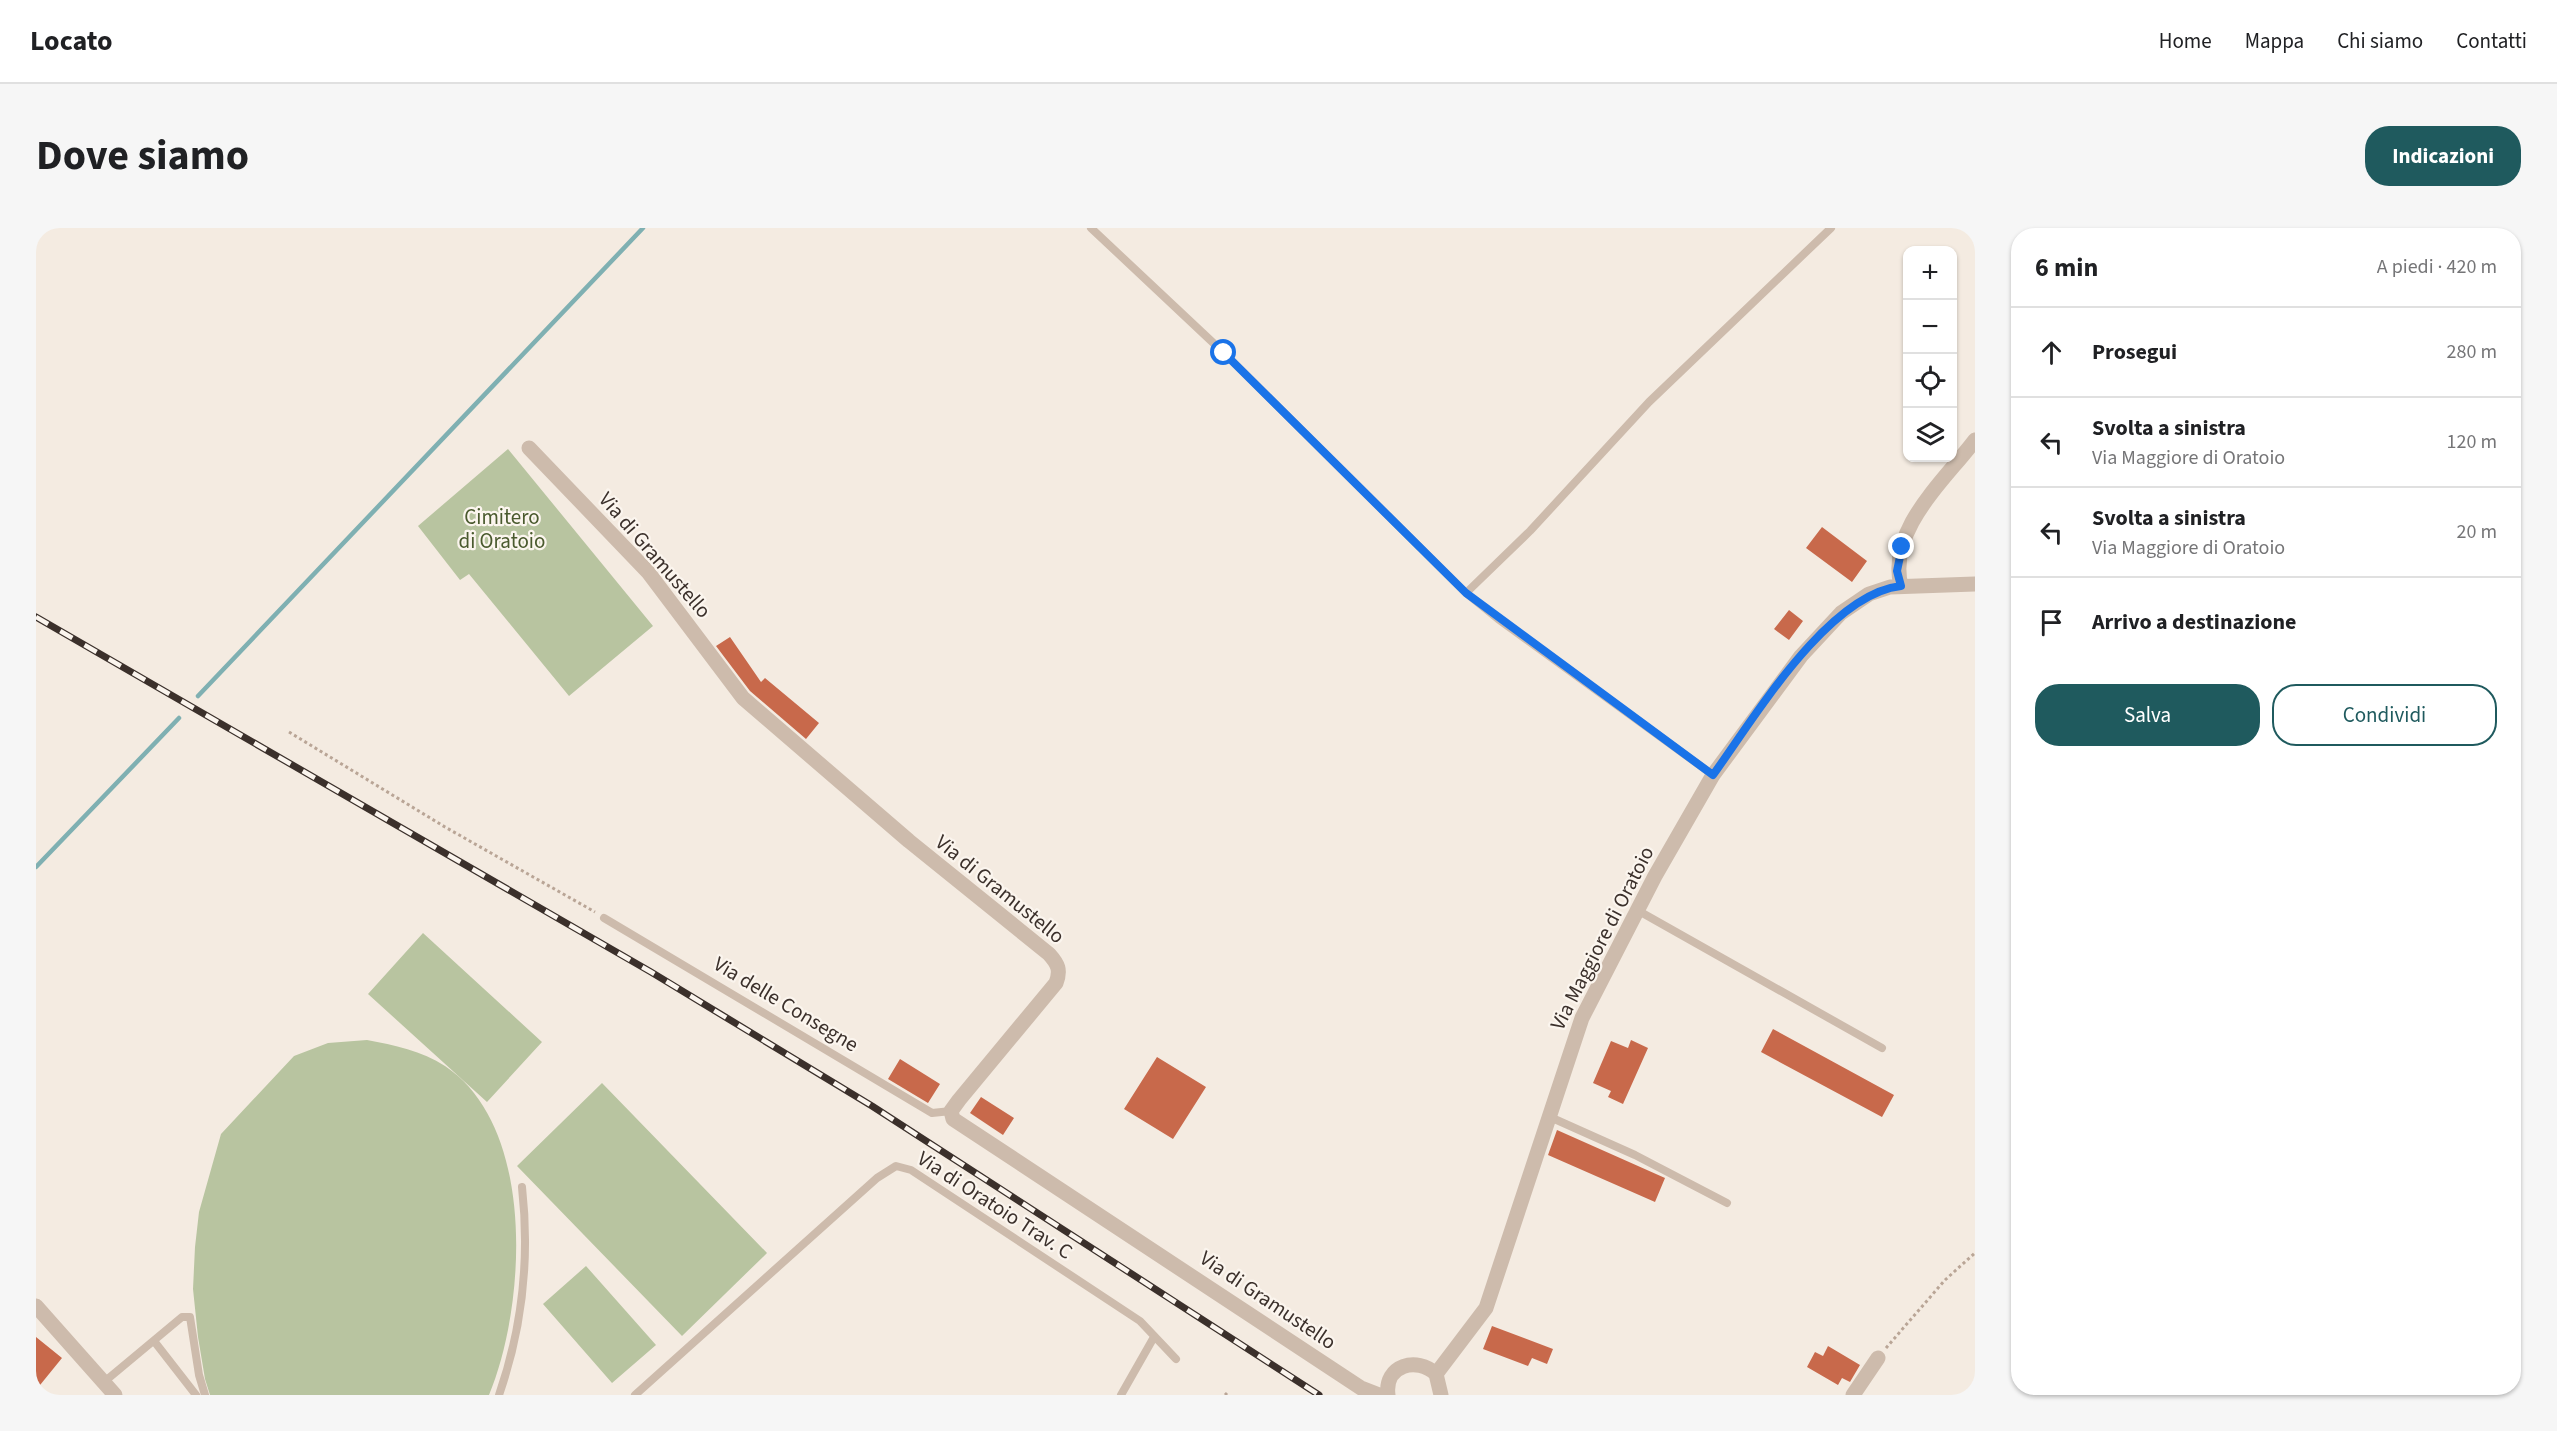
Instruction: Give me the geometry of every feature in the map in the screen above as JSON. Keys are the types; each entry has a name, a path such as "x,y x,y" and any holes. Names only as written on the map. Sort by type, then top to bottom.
{"street":[{"path":"1901,586 1898,564 1909,528 1975,440"},
{"name":"Via di Gramustello","path":"529,448 648,572 743,698 909,841 1049,954 1058,964 1059,973 1056,983 951,1111 953,1119 1361,1388 1379,1395"},
{"name":"Via Maggiore di Oratoio","path":"1436,1374 1486,1308 1582,1018 1637,910 1713,775 1787,674 1829,623 1869,594 1901,586 1975,584"},
{"path":"36,1306 115,1395"},
{"path":"1853,1395 1878,1358"},
{"path":"1388,1395 1388,1383 1392,1375 1405,1364 1422,1364 1436,1374 1442,1388 1441,1395"}],"lane":[{"path":"1091,228 1224,353 1466,593 1713,775"},
{"path":"1466,593 1530,531 1648,402 1831,228"},
{"path":"1637,910 1882,1048"},
{"name":"Via delle Consegne","path":"604,918 932,1113 951,1111"},
{"path":"1550,1117 1635,1155 1727,1203"},
{"name":"Via di Oratoio Trav. C","path":"635,1395 877,1178 896,1166 911,1170 1140,1321 1176,1359"},
{"path":"499,1395 517,1333 525,1285 526,1244 522,1187"},
{"path":"104,1382 182,1317 190,1317 199,1375 206,1395"},
{"path":"1121,1395 1154,1337"},
{"path":"154,1341 196,1395"}],"path":[{"path":"289,732 445,827 604,918"},
{"path":"1878,1358 1945,1280 1975,1254"}],"green space":[{"name":"Cimitero di Oratoio","path":"508,449 653,626 569,696 469,574 460,580 418,526"},
{"path":"423,933 542,1042 487,1102 368,994"},
{"path":"367,1040 417,1052 445,1066 475,1094 496,1131 509,1173 515,1220 516,1268 511,1315 502,1358 489,1395 210,1395 198,1337 193,1289 199,1212 221,1134 294,1056 328,1043"},
{"path":"602,1083 767,1253 682,1336 517,1166"},
{"path":"586,1266 656,1345 612,1383 543,1304"}],"building":[{"path":"1822,527 1867,561 1852,582 1806,548"},
{"path":"1789,610 1803,621 1789,640 1774,629"},
{"path":"730,637 761,682 765,678 819,723 806,739 750,691 716,646"},
{"path":"1773,1029 1894,1095 1882,1117 1761,1052"},
{"path":"1631,1040 1648,1048 1623,1104 1608,1097 1611,1091 1593,1083 1611,1041 1628,1048"},
{"path":"1157,1057 1206,1087 1173,1139 1124,1109"},
{"path":"900,1059 940,1084 928,1103 888,1079"},
{"path":"981,1097 1014,1118 1003,1135 970,1113"},
{"path":"1557,1130 1665,1178 1655,1202 1548,1155"},
{"path":"1492,1326 1553,1349 1547,1364 1532,1358 1528,1366 1483,1349"},
{"path":"36,1337 62,1358 36,1390"},
{"path":"1828,1346 1860,1365 1850,1382 1842,1378 1838,1385 1807,1367 1815,1352 1823,1356"}],"waterway":[{"path":"198,696 643,228"},
{"path":"36,867 179,718"}],"railway":[{"path":"36,617 651,972 872,1106 1319,1395"}],"route":[{"path":"1224,353 1466,593 1498,619 1713,775 1829,623 1869,594 1901,586 1897,571 1902,547"}]}
